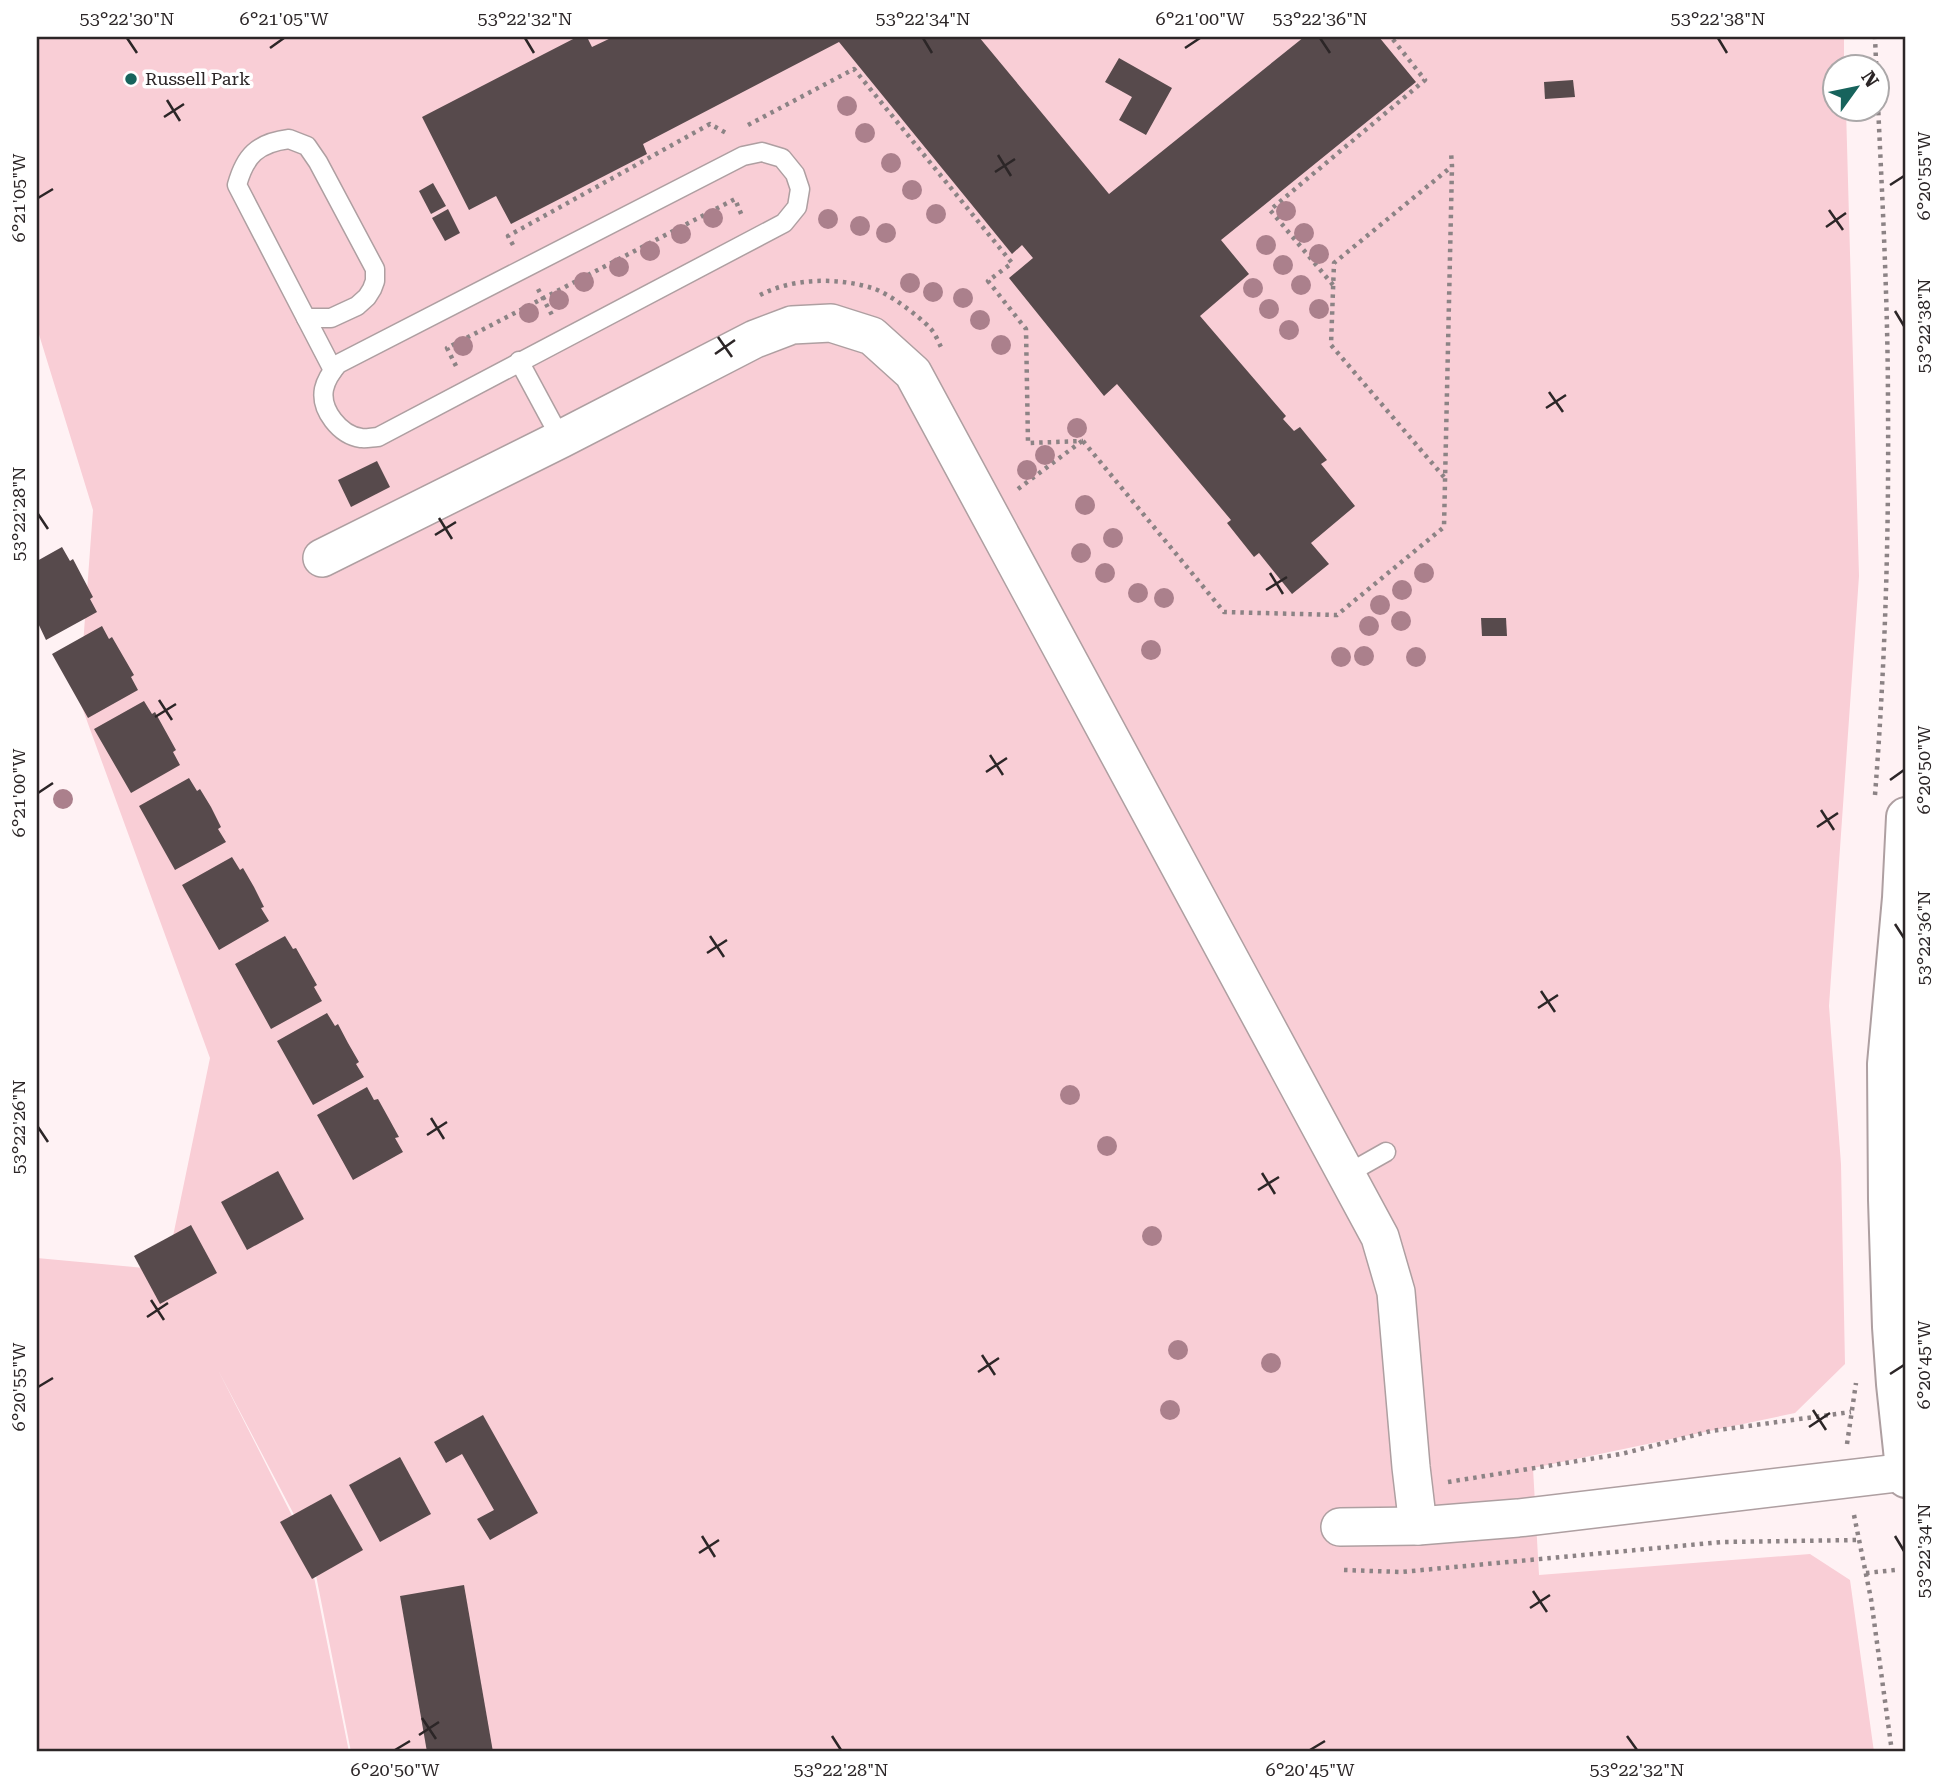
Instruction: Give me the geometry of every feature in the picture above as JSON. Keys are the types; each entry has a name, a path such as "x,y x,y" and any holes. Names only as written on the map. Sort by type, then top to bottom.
{"main road":[{"path":"1890,812 1902,898 1887,1063 1888,1200 1892,1327 1906,1478"}],"street":[{"path":"322,558 755,339 792,326 831,323 872,336 913,373 1380,1237 1396,1292 1418,1526"},
{"path":"1340,1527 1418,1526 1517,1518 1906,1472"}],"lane":[{"path":"306,318 331,318 357,306 367,298 372,289 375,269 307,146 289,139 279,140 249,156 237,185 332,370"},
{"path":"762,152 782,158 795,174 800,189 797,206 784,223 752,240 378,437 361,438 343,430 327,411 324,390 332,370 338,365 743,156 762,152"},
{"path":"519,362 561,439"},
{"path":"1347,1174 1386,1152"}],"path":[{"path":"1333,285 1270,210 1425,80 1391,37"},
{"path":"1875,37 1885,245 1888,408 1882,701 1890,812"},
{"path":"1018,489 1083,440 1224,612 1337,615 1444,527 1451,152"},
{"path":"1445,478 1331,345 1334,263 1452,166"},
{"path":"468,389 447,348 735,199 752,240"},
{"path":"1856,1380 1847,1445 1854,1516 1866,1573 1892,1752"},
{"path":"1344,1570 1401,1572 1722,1542 1859,1540"},
{"path":"1866,1573 1895,1570"}],"shaded area":[{"path":"37,37 1844,37 1844,52 1820,52 1820,122 1846,122 1859,576 1829,1006 1841,1164 1845,1364 1795,1413 1533,1468 1539,1575 1810,1554 1850,1580 1874,1752 351,1752 310,1545 218,1370 308,1547 349,1752 37,1752 37,1258 166,1270 210,1058 79,699 93,510 37,328"}],"building":[{"path":"577,37 587,37 592,47 613,37 979,37 1109,194 1304,37 1379,37 1416,82 1221,240 1249,274 1200,316 1286,416 1283,419 1294,431 1300,427 1327,460 1321,464 1355,506 1311,543 1329,564 1292,594 1259,553 1254,557 1227,523 1231,520 1117,384 1104,396 1009,278 1033,258 1022,245 1012,254 839,42 643,144 647,154 511,224 496,196 469,210 422,117"},
{"path":"1119,58 1172,88 1146,135 1119,120 1132,97 1105,82"},
{"path":"1573,80 1575,97 1545,99 1544,82"},
{"path":"433,183 446,206 431,214 419,191"},
{"path":"448,209 460,233 445,241 432,218"},
{"path":"377,461 390,487 351,507 338,480"},
{"path":"62,547 70,561 73,559 93,597 90,599 97,612 46,640 37,621 37,561"},
{"path":"1481,618 1506,618 1507,636 1482,636"},
{"path":"102,626 109,639 112,637 134,675 131,677 138,690 88,718 52,654"},
{"path":"144,701 152,714 155,712 176,750 173,752 180,765 131,793 94,729"},
{"path":"189,778 197,791 200,789 211,807 221,827 218,829 226,842 175,870 139,806"},
{"path":"232,857 240,870 243,868 254,887 269,921 219,950 182,885"},
{"path":"285,936 293,949 296,948 317,985 314,987 322,1001 271,1029 235,964"},
{"path":"327,1013 335,1026 338,1024 359,1062 356,1064 364,1077 313,1105 277,1041"},
{"path":"367,1087 374,1100 378,1099 388,1117 399,1137 395,1138 403,1152 353,1180 317,1115"},
{"path":"278,1171 304,1219 247,1250 221,1202"},
{"path":"191,1225 217,1273 160,1304 134,1256"},
{"path":"483,1415 538,1513 490,1540 477,1519 494,1510 462,1454 446,1463 434,1442"},
{"path":"400,1457 431,1514 380,1542 349,1485"},
{"path":"331,1494 363,1550 312,1579 280,1522"},
{"path":"464,1585 493,1752 427,1752 400,1596"}],"place":[{"name":"Russell Park","path":"131,79"}]}
